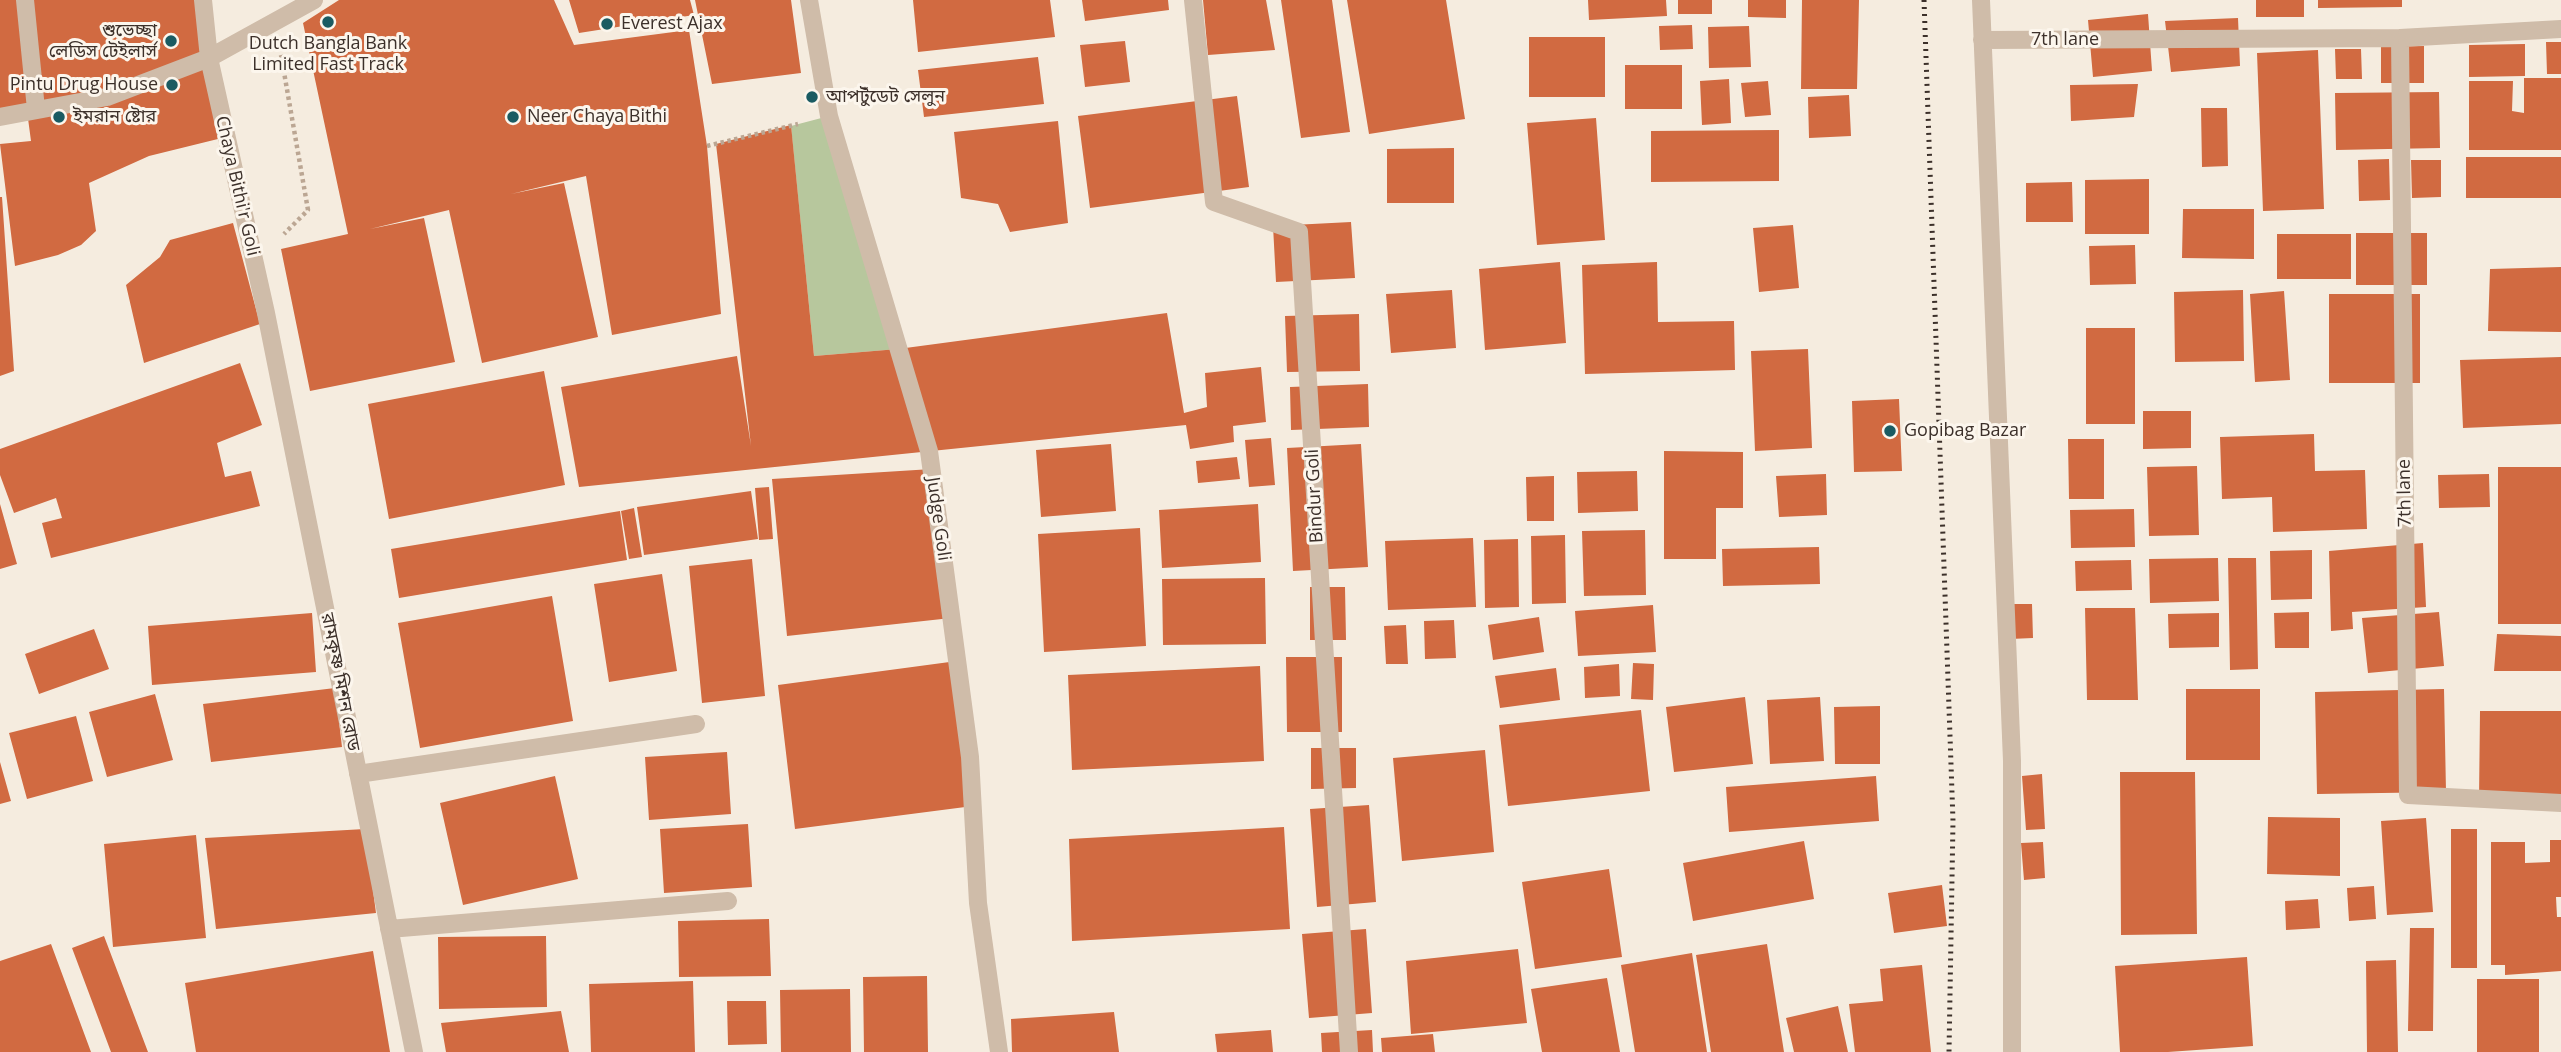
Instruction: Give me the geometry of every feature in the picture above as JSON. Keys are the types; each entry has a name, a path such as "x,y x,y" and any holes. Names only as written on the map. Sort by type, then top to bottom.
{"street":[{"path":"25,0 36,110"},
{"name":"Chaya Bithi'r Goli","path":"203,0 209,58 266,313"},
{"path":"0,117 102,98 209,58 314,0"},
{"name":"Judge Goli","path":"809,0 829,116 929,451 970,757 978,903 999,1052"},
{"name":"Bindur Goli","path":"1193,0 1214,202 1299,232 1349,1052"},
{"path":"1981,0 2011,761 2011,1052"},
{"name":"7th lane","path":"1982,40 2400,38 2561,29"},
{"name":"7th lane","path":"2400,38 2408,795 2561,803"},
{"name":"রামকৃষ্ণ মিশন রোড","path":"266,313 414,1052"},
{"path":"358,774 696,724"},
{"path":"389,929 728,901"}],"path":[{"path":"255,262 308,210 279,48"},
{"path":"707,146 829,116"}],"green space":[{"path":"829,116 898,349 814,356 791,126"}],"building":[{"path":"0,0 195,0 226,137 149,156 89,183 96,231 81,245 58,255 15,266 0,144 31,141 27,111 0,117"},
{"path":"339,0 554,0 574,45 689,30 707,146 721,314 612,335 586,176 511,194 564,183 598,337 482,363 449,210 370,229 424,218 455,362 310,391 281,249 348,234 303,23"},
{"name":"Everest Ajax","path":"569,0 690,0 694,15 579,33"},
{"path":"695,0 791,0 801,73 712,84"},
{"path":"913,0 1050,0 1055,37 918,52"},
{"path":"1082,0 1168,0 1169,10 1085,21"},
{"path":"1203,0 1266,0 1275,50 1208,55"},
{"path":"1281,0 1332,0 1350,132 1301,138"},
{"path":"1347,0 1446,0 1465,119 1369,134"},
{"path":"1588,0 1666,0 1667,16 1589,20"},
{"path":"1678,0 1712,0 1712,14 1678,14"},
{"path":"1748,0 1786,0 1786,18 1748,17"},
{"path":"1802,0 1859,0 1857,89 1801,89"},
{"path":"2256,0 2304,0 2304,17 2256,17"},
{"path":"2318,0 2402,0 2402,7 2318,8"},
{"path":"2148,14 2152,71 2093,77 2088,20"},
{"path":"2238,18 2240,66 2171,72 2165,21"},
{"path":"1692,25 1693,49 1660,50 1659,26"},
{"path":"1749,26 1751,67 1709,68 1708,27"},
{"path":"1529,37 1605,37 1605,97 1529,97"},
{"path":"1125,41 1130,82 1085,87 1080,45"},
{"path":"2546,42 2561,42 2561,74 2547,74"},
{"path":"2525,44 2525,76 2469,77 2469,45"},
{"path":"2424,46 2424,83 2381,83 2381,47"},
{"path":"2335,49 2361,49 2362,79 2336,79"},
{"path":"2318,50 2324,209 2263,211 2257,53"},
{"path":"1038,57 1044,104 924,117 918,70"},
{"path":"1625,65 1682,65 1682,109 1625,109"},
{"path":"2524,78 2561,78 2561,150 2469,150 2469,81 2513,81 2512,111 2524,113"},
{"path":"1729,79 1731,123 1702,125 1700,81"},
{"path":"1768,81 1771,115 1745,117 1741,83"},
{"path":"2138,84 2134,117 2071,121 2070,85"},
{"path":"2439,92 2440,148 2336,150 2335,93"},
{"path":"1849,95 1851,136 1809,138 1808,97"},
{"path":"1237,96 1249,187 1090,208 1078,116"},
{"path":"2201,108 2227,108 2228,166 2202,167"},
{"path":"1596,118 1605,240 1537,245 1527,123"},
{"path":"1058,121 1068,223 1010,232 998,204 961,198 954,132"},
{"path":"791,125 814,356 898,349 1167,313 1184,413 1207,407 1205,373 1261,367 1266,422 1233,426 1234,442 1190,449 1186,425 579,487 561,387 737,356 751,446 716,144"},
{"path":"1779,130 1779,181 1651,182 1651,131"},
{"path":"1454,148 1454,203 1387,203 1387,149"},
{"path":"2466,157 2561,157 2561,198 2466,198"},
{"path":"2389,159 2390,200 2359,201 2358,160"},
{"path":"2411,160 2441,160 2441,197 2412,198"},
{"path":"2149,179 2149,234 2085,234 2085,180"},
{"path":"2072,182 2073,222 2026,222 2026,183"},
{"path":"0,197 14,371 0,376"},
{"path":"2183,209 2254,209 2254,259 2182,258"},
{"path":"1351,222 1355,278 1276,282 1273,226"},
{"path":"233,223 260,324 144,363 126,285 160,257 170,240"},
{"path":"1793,225 1799,288 1759,292 1753,228"},
{"path":"2356,233 2427,233 2427,285 2356,285"},
{"path":"2277,234 2351,234 2351,279 2277,279"},
{"path":"2135,245 2136,284 2090,285 2089,246"},
{"path":"1560,262 1566,343 1485,350 1479,269"},
{"path":"1657,262 1658,322 1734,321 1735,370 1585,374 1582,265"},
{"path":"2561,267 2561,332 2488,331 2490,269"},
{"path":"1452,290 1456,348 1391,353 1386,294"},
{"path":"2243,290 2244,361 2175,362 2174,292"},
{"path":"2284,291 2290,380 2255,382 2250,294"},
{"path":"2329,294 2420,294 2420,383 2329,383"},
{"path":"1359,314 1360,371 1287,372 1285,316"},
{"path":"2086,328 2135,328 2135,424 2086,424"},
{"path":"1808,349 1812,448 1755,451 1751,351"},
{"path":"2561,357 2561,424 2463,428 2460,360"},
{"path":"240,363 262,425 217,443 225,477 251,471 260,506 51,558 42,523 62,518 56,498 14,513 0,475 0,449"},
{"path":"544,371 565,485 389,519 368,404"},
{"path":"1368,384 1369,427 1291,430 1290,387"},
{"path":"1899,399 1902,471 1854,472 1852,401"},
{"path":"2143,411 2191,411 2191,448 2143,449"},
{"path":"2314,434 2315,471 2365,470 2367,529 2273,532 2272,497 2222,499 2220,437"},
{"path":"1271,438 1275,485 1249,487 1245,440"},
{"path":"2068,439 2104,439 2104,499 2069,499"},
{"path":"1111,444 1116,511 1041,517 1036,450"},
{"path":"1361,444 1368,567 1293,571 1287,448"},
{"path":"1664,451 1743,452 1743,508 1716,508 1716,559 1664,559"},
{"path":"1237,457 1240,479 1198,483 1196,461"},
{"path":"2197,466 2199,535 2149,536 2147,467"},
{"path":"2498,467 2561,467 2561,624 2498,624"},
{"path":"932,469 951,618 787,636 772,479"},
{"path":"1637,471 1638,511 1578,513 1577,472"},
{"path":"1826,474 1827,515 1779,517 1776,476"},
{"path":"2489,474 2490,507 2439,508 2438,475"},
{"path":"1554,476 1554,521 1527,521 1526,477"},
{"path":"769,487 773,539 759,540 755,488"},
{"path":"751,491 758,539 644,555 637,507"},
{"path":"0,504 17,564 0,569"},
{"path":"1258,504 1261,562 1162,568 1159,510"},
{"path":"634,508 642,557 629,559 621,511"},
{"path":"2134,509 2135,547 2071,548 2070,510"},
{"path":"620,511 627,560 399,598 391,549"},
{"path":"1140,528 1146,646 1044,652 1038,534"},
{"path":"1645,530 1646,595 1584,596 1582,531"},
{"path":"1565,535 1566,603 1532,604 1531,536"},
{"path":"1473,538 1476,607 1388,610 1385,541"},
{"path":"1518,539 1519,607 1485,608 1484,540"},
{"path":"2423,543 2426,607 2352,612 2353,629 2331,631 2329,551"},
{"path":"1819,547 1820,584 1723,586 1722,549"},
{"path":"2312,550 2312,599 2271,600 2270,551"},
{"path":"2218,558 2219,601 2150,603 2149,559"},
{"path":"2228,558 2256,558 2258,669 2230,670"},
{"path":"752,559 765,696 702,703 689,566"},
{"path":"2131,560 2132,590 2076,591 2075,561"},
{"path":"662,574 677,671 609,682 594,584"},
{"path":"1265,578 1266,644 1163,645 1162,579"},
{"path":"1310,587 1345,587 1346,640 1310,640"},
{"path":"552,596 573,721 420,748 398,623"},
{"path":"2009,604 2032,604 2033,638 2010,639"},
{"path":"1653,605 1656,652 1578,656 1575,611"},
{"path":"2085,608 2135,608 2138,700 2087,700"},
{"path":"2309,612 2309,648 2275,648 2274,613"},
{"path":"2439,612 2444,666 2368,673 2362,618"},
{"path":"312,613 316,672 152,685 148,626"},
{"path":"2219,613 2219,647 2169,648 2168,614"},
{"path":"1539,617 1544,652 1493,660 1488,625"},
{"path":"1454,620 1456,658 1425,659 1424,621"},
{"path":"1406,625 1408,664 1386,664 1384,626"},
{"path":"94,629 109,669 39,694 25,654"},
{"path":"2497,634 2561,636 2561,671 2494,671"},
{"path":"1286,657 1342,657 1342,732 1287,732"},
{"path":"957,661 973,806 795,829 778,685"},
{"path":"1633,663 1654,664 1653,700 1631,699"},
{"path":"1619,664 1620,696 1585,698 1584,667"},
{"path":"1260,666 1264,761 1072,770 1068,675"},
{"path":"1556,668 1560,700 1500,708 1495,676"},
{"path":"335,688 342,747 211,762 203,704"},
{"path":"2186,689 2260,689 2260,760 2186,760"},
{"path":"2444,689 2446,792 2317,794 2315,692"},
{"path":"155,694 173,760 107,777 89,712"},
{"path":"1745,697 1753,764 1674,772 1666,707"},
{"path":"1820,697 1824,761 1770,764 1767,700"},
{"path":"1880,706 1880,764 1835,764 1834,707"},
{"path":"1641,710 1650,791 1508,806 1499,725"},
{"path":"2480,711 2561,711 2561,801 2479,800"},
{"path":"76,716 93,781 27,799 9,733"},
{"path":"1311,748 1356,748 1356,788 1311,789"},
{"path":"1485,750 1494,852 1402,861 1393,758"},
{"path":"727,752 731,814 649,820 645,757"},
{"path":"0,762 11,801 0,804"},
{"path":"2120,772 2195,772 2197,934 2121,935"},
{"path":"2042,774 2045,829 2026,830 2022,776"},
{"path":"555,776 578,879 463,905 440,803"},
{"path":"1876,776 1879,821 1729,832 1726,787"},
{"path":"1369,805 1376,902 1317,907 1310,809"},
{"path":"2268,817 2340,818 2340,876 2267,874"},
{"path":"2426,818 2433,912 2387,915 2381,821"},
{"path":"748,824 752,887 664,893 660,829"},
{"path":"1284,827 1290,929 1072,941 1069,839"},
{"path":"365,829 376,913 216,929 205,838"},
{"path":"2451,829 2477,829 2477,968 2451,968"},
{"path":"196,835 206,938 113,947 104,844"},
{"path":"2550,840 2561,840 2561,897 2556,897 2557,917 2561,917 2561,971 2505,975 2505,965 2491,965 2491,842 2525,842 2525,863 2550,862"},
{"path":"1804,841 1814,899 1693,921 1683,863"},
{"path":"2043,842 2045,878 2024,880 2021,843"},
{"path":"1609,869 1622,957 1535,969 1522,882"},
{"path":"1942,885 1947,926 1894,933 1888,893"},
{"path":"2374,886 2376,919 2349,921 2347,888"},
{"path":"2318,899 2320,928 2286,930 2285,901"},
{"path":"769,919 771,976 679,977 678,921"},
{"path":"2410,928 2434,928 2433,1031 2408,1031"},
{"path":"1366,929 1372,1013 1309,1018 1302,934"},
{"path":"104,936 148,1052 111,1052 72,948"},
{"path":"546,936 547,1007 439,1009 438,937"},
{"path":"51,944 91,1052 0,1052 0,961"},
{"path":"1767,944 1784,1052 1711,1052 1696,955"},
{"path":"1518,949 1527,1023 1411,1034 1406,961"},
{"path":"373,951 390,1052 196,1052 185,983"},
{"path":"1692,953 1707,1052 1635,1052 1621,965"},
{"path":"2247,957 2253,1046 2168,1052 2120,1052 2115,966"},
{"path":"2396,960 2398,1052 2367,1052 2366,961"},
{"path":"1922,965 1931,1052 1855,1052 1849,1004 1883,1001 1880,969"},
{"path":"927,976 928,1052 864,1052 863,977"},
{"path":"1607,978 1620,1052 1542,1052 1531,989"},
{"path":"2477,979 2539,979 2539,1052 2477,1052"},
{"path":"693,981 695,1052 591,1052 589,984"},
{"path":"850,989 851,1052 781,1052 780,990"},
{"path":"727,1001 766,1001 767,1044 728,1045"},
{"path":"1838,1006 1848,1052 1794,1052 1786,1018"},
{"path":"561,1011 569,1052 446,1052 441,1023"},
{"path":"1114,1012 1119,1052 1012,1052 1011,1019"},
{"path":"1271,1030 1273,1052 1217,1052 1215,1034"},
{"path":"1372,1030 1373,1052 1322,1052 1321,1033"},
{"path":"1433,1034 1435,1052 1382,1052 1381,1038"}],"railway":[{"path":"1924,0 1953,821 1949,1052"}],"place":[{"name":"Dutch Bangla Bank Limited Fast Track","path":"328,22"},
{"name":"Everest Ajax","path":"607,24"},
{"name":"শুভেচ্ছা লেডিস টেইলার্স","path":"171,41"},
{"name":"Pintu Drug House","path":"172,85"},
{"name":"আপটুঁডেট সেলুন","path":"812,97"},
{"name":"ইমরান ষ্টোর","path":"59,117"},
{"name":"Neer Chaya Bithi","path":"513,117"},
{"name":"Gopibag Bazar","path":"1890,431"}]}
